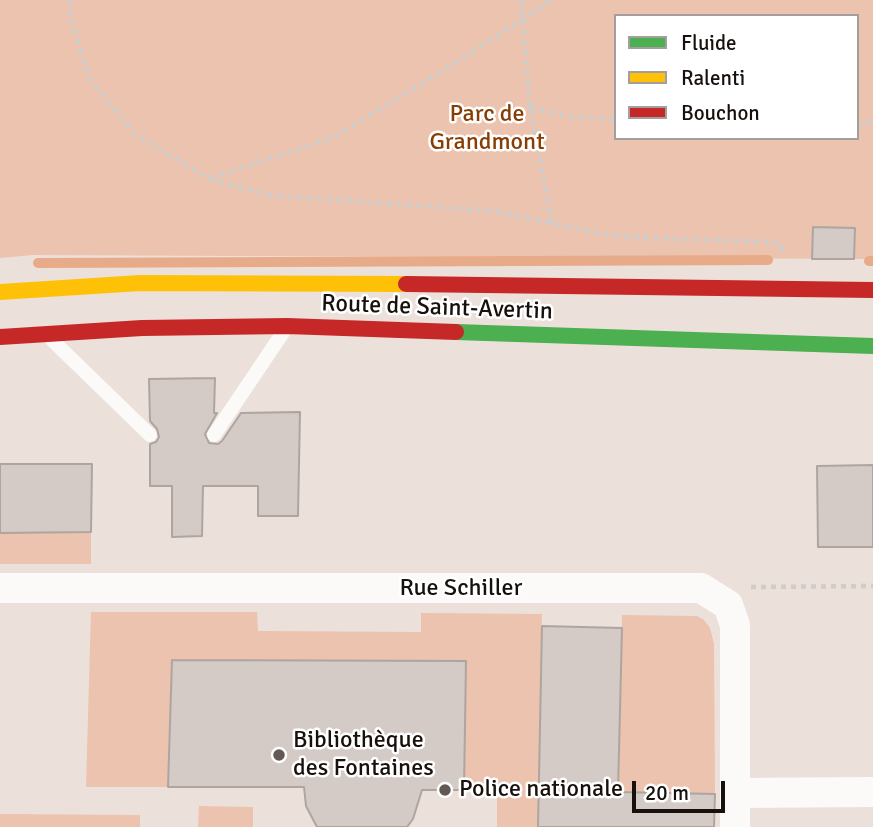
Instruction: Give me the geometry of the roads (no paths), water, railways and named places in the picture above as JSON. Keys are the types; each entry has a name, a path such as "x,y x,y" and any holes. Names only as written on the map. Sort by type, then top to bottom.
{"main road":[{"name":"Route de Saint-Avertin","path":"0,292 194,282 873,290"},
{"name":"Route de Saint-Avertin","path":"0,337 142,328 287,326 873,346"}],"street":[{"name":"Rue Schiller","path":"0,587 701,588 728,605 735,625 735,793"},
{"path":"735,827 735,793 873,792"}],"lane":[{"path":"214,435 287,326"},
{"path":"46,334 150,435"}],"waterway":[{"path":"38,263 768,260"}],"place":[{"name":"Bibliothèque des Fontaines","path":"279,755"},
{"name":"Police nationale","path":"445,790"}],"park label":[{"name":"Parc de Grandmont","path":"487,129"}]}
